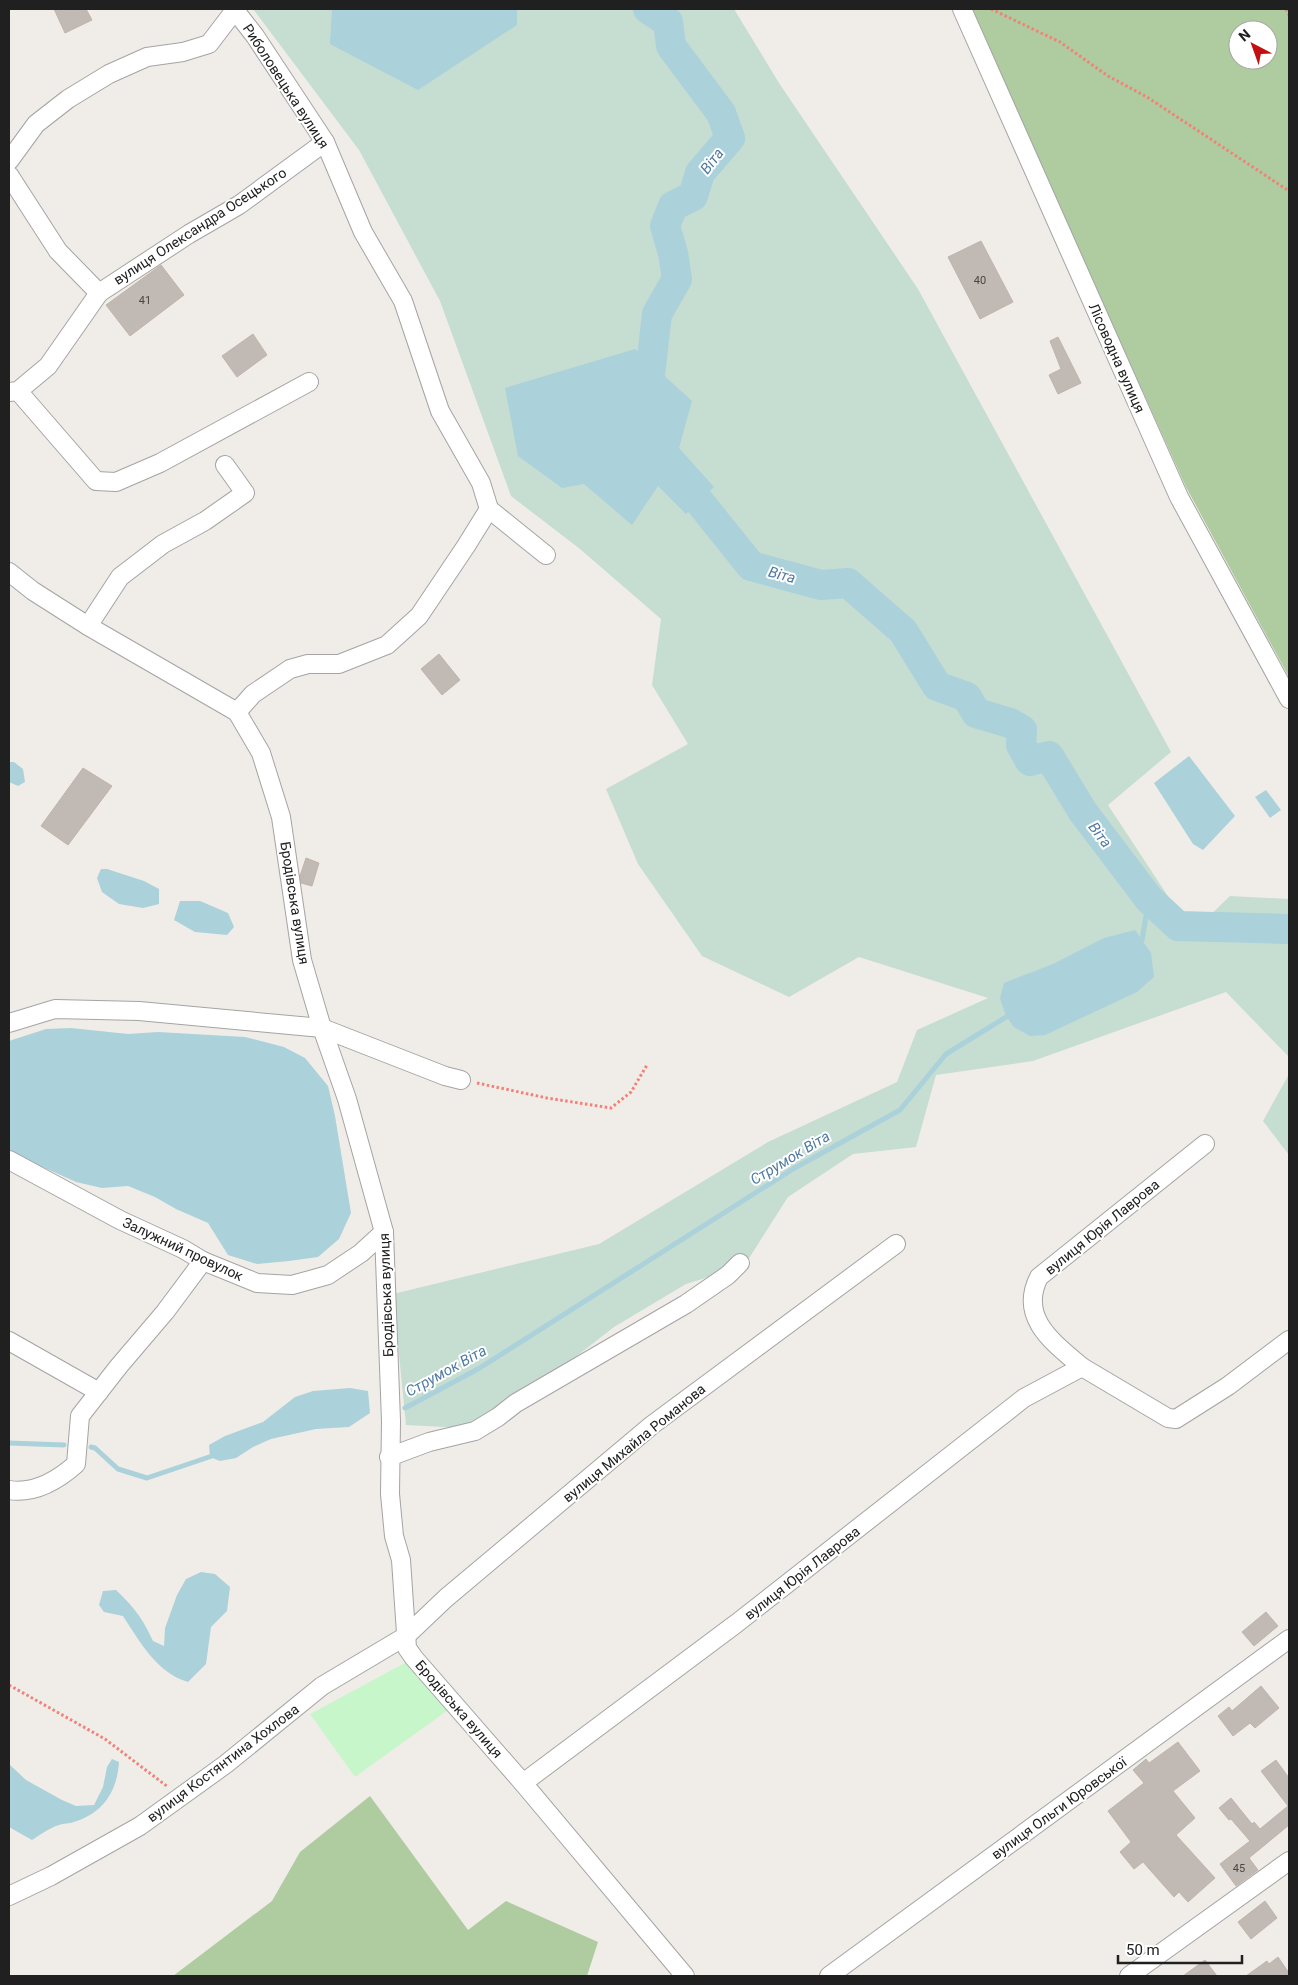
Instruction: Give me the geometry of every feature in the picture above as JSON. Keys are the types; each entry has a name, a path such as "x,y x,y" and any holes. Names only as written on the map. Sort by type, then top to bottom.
{"street":[{"name":"Риболовецька вулиця","path":"234,9 255,36 325,142 363,232 403,301 440,411 481,483 489,509"},
{"path":"9,161 36,124 68,99 110,74 147,57 183,52 209,44 234,9"},
{"name":"Лісоводна вулиця","path":"962,9 1179,497 1289,699"},
{"name":"вулиця Олександра Осецького","path":"13,392 48,366 99,293 189,234 239,205 325,142"},
{"name":"вулиця Олександра Осецького","path":"9,175 58,252 99,293"},
{"path":"13,392 96,481 116,482 160,463 309,382"},
{"path":"88,626 120,577 163,544 206,521 245,493 225,465"},
{"path":"237,712 253,694 290,669 308,664 339,664 387,644 419,616 489,509 546,555"},
{"name":"Бродівська вулиця","path":"9,572 32,591 88,626 237,712 261,753 282,817 302,960 322,1028 347,1099 384,1232 391,1421 389,1457 390,1494 394,1536 401,1560 404,1584 407,1648 685,1976"},
{"path":"9,1024 55,1009 139,1011 322,1028 445,1076 461,1080"},
{"name":"вулиця Юрія Лаврова","path":"1206,1144 1039,1277 1033,1289 1032,1299 1033,1311 1038,1324 1059,1348 1082,1367 1168,1418 1176,1419 1228,1386 1289,1340"},
{"name":"Залужний провулок","path":"9,1160 120,1220 183,1249 203,1261 257,1283 292,1285 328,1275 361,1253 384,1232"},
{"name":"вулиця Михайла Романова","path":"406,1636 446,1598 652,1424 896,1244"},
{"path":"9,1490 19,1492 40,1487 60,1478 76,1464 80,1416 165,1312 203,1261"},
{"path":"389,1457 429,1442 475,1431 516,1403 686,1304 728,1275 740,1263"},
{"path":"9,1341 99,1392"},
{"name":"вулиця Юрія Лаврова","path":"523,1783 737,1623 1024,1398 1082,1367"},
{"name":"вулиця Костянтина Хохлова","path":"9,1896 51,1876 140,1826 226,1764 322,1686 406,1636"},
{"name":"вулиця Ольги Юровської","path":"829,1976 1289,1640"},
{"path":"1129,1976 1289,1861"}],"path":[{"path":"991,9 1060,42 1108,76 1147,97 1289,191"},
{"path":"1286,9 1289,15"},
{"path":"461,1080 547,1098 611,1108 631,1092 647,1065"},
{"path":"9,1685 105,1739 180,1797"}],"green space":[{"path":"253,9 734,9 779,83 918,289 1171,752 1108,805 1183,919 1203,922 1230,896 1289,899 1289,1057 1226,992 1033,1061 936,1075 916,1147 853,1154 788,1197 744,1266 686,1284 614,1327 483,1429 406,1425 393,1294 599,1244 768,1142 897,1082 917,1030 988,998 859,957 789,997 702,956 638,864 606,789 688,744 652,685 661,619 580,549 511,496 440,301 359,150"},
{"path":"970,9 1289,9 1289,677 1186,487"},
{"path":"1289,1074 1289,1155 1263,1121"},
{"path":"414,1658 455,1705 355,1777 310,1714"},
{"path":"370,1796 468,1930 506,1901 598,1942 587,1976 173,1976 272,1901 300,1852"}],"water":[{"path":"330,9 517,9 517,25 418,90 330,44 332,10"},
{"path":"635,349 692,401 679,448 714,487 686,514 658,486 632,525 584,484 562,488 518,456 505,388"},
{"path":"1189,756 1235,816 1203,850 1193,844 1154,783"},
{"path":"9,762 14,762 23,769 25,782 18,786 9,782"},
{"path":"1266,790 1281,810 1270,818 1255,797"},
{"path":"101,869 107,869 144,881 159,889 159,904 143,908 119,904 102,892 97,878"},
{"path":"180,901 200,901 228,913 234,927 227,935 195,932 174,920"},
{"path":"1135,930 1151,953 1154,977 1137,992 1045,1035 1030,1036 1014,1027 1006,1016 1000,998 1004,983 1053,964 1104,938"},
{"path":"71,1028 128,1034 158,1032 245,1037 284,1047 305,1058 328,1086 335,1116 351,1213 339,1239 318,1257 257,1264 228,1255 208,1223 176,1209 155,1197 128,1186 102,1188 76,1182 24,1161 9,1149 9,1041 46,1029"},
{"path":"350,1388 368,1391 370,1413 349,1427 316,1429 271,1439 253,1447 236,1458 220,1461 210,1457 209,1445 225,1436 263,1422 295,1397 313,1391"},
{"path":"201,1572 215,1574 230,1587 227,1611 211,1627 206,1664 188,1682 167,1672 158,1664 143,1646 123,1616 104,1612 99,1605 103,1591 116,1590 138,1614 153,1641 164,1646 165,1628 177,1595 186,1579"},
{"path":"112,1759 119,1762 118,1773 112,1792 107,1800 93,1813 74,1822 55,1826 32,1840 9,1827 9,1764 26,1780 76,1806 94,1805 103,1787 107,1767"}],"building":[{"path":"54,9 86,9 92,20 65,33"},
{"path":"981,241 1013,302 980,319 948,257"},
{"path":"161,265 184,295 130,336 106,305"},
{"path":"253,334 267,355 237,377 222,356"},
{"path":"1058,337 1081,383 1058,394 1049,375 1061,369 1050,341"},
{"path":"439,654 460,680 442,695 421,669"},
{"path":"83,768 112,786 68,845 41,826"},
{"path":"306,858 319,863 312,886 301,883 300,876"},
{"path":"1266,1612 1278,1626 1254,1646 1242,1632"},
{"path":"1261,1686 1279,1708 1255,1728 1250,1723 1233,1736 1218,1716 1229,1707 1232,1711"},
{"path":"1178,1742 1200,1771 1173,1791 1195,1818 1176,1835 1215,1878 1188,1902 1179,1892 1174,1897 1143,1862 1134,1869 1120,1852 1131,1842 1108,1811 1144,1783 1133,1770 1146,1759 1149,1763"},
{"path":"1276,1760 1289,1778 1289,1825 1249,1858 1258,1870 1236,1886 1220,1864 1250,1841 1219,1808 1231,1798 1252,1824 1254,1822 1260,1829 1288,1806 1261,1771"},
{"path":"1265,1901 1277,1918 1251,1939 1238,1922"},
{"path":"1278,1957 1289,1973 1289,1976 1246,1976 1267,1961 1269,1964"},
{"path":"1205,1960 1217,1976 1183,1976"}],"waterway":[{"name":"Віта","path":"648,9 668,22 671,46 721,113 730,138 700,173 693,196 673,206 665,226 673,253 677,279 657,314 649,384 654,403"},
{"name":"Віта","path":"674,470 751,566 821,585 848,583 903,631 937,686 967,697 976,713 1010,723 1022,730 1021,745 1030,761 1049,756 1083,812 1149,899 1178,926 1289,929"},
{"name":"Струмок Віта","path":"1138,942 1142,940 1149,899"},
{"name":"Струмок Віта","path":"405,1408 478,1369 793,1169 900,1110 946,1054 1011,1014"},
{"name":"Струмок Віта","path":"9,1443 64,1445"},
{"name":"Струмок Віта","path":"91,1447 95,1448 118,1469 147,1478 215,1455"}]}
